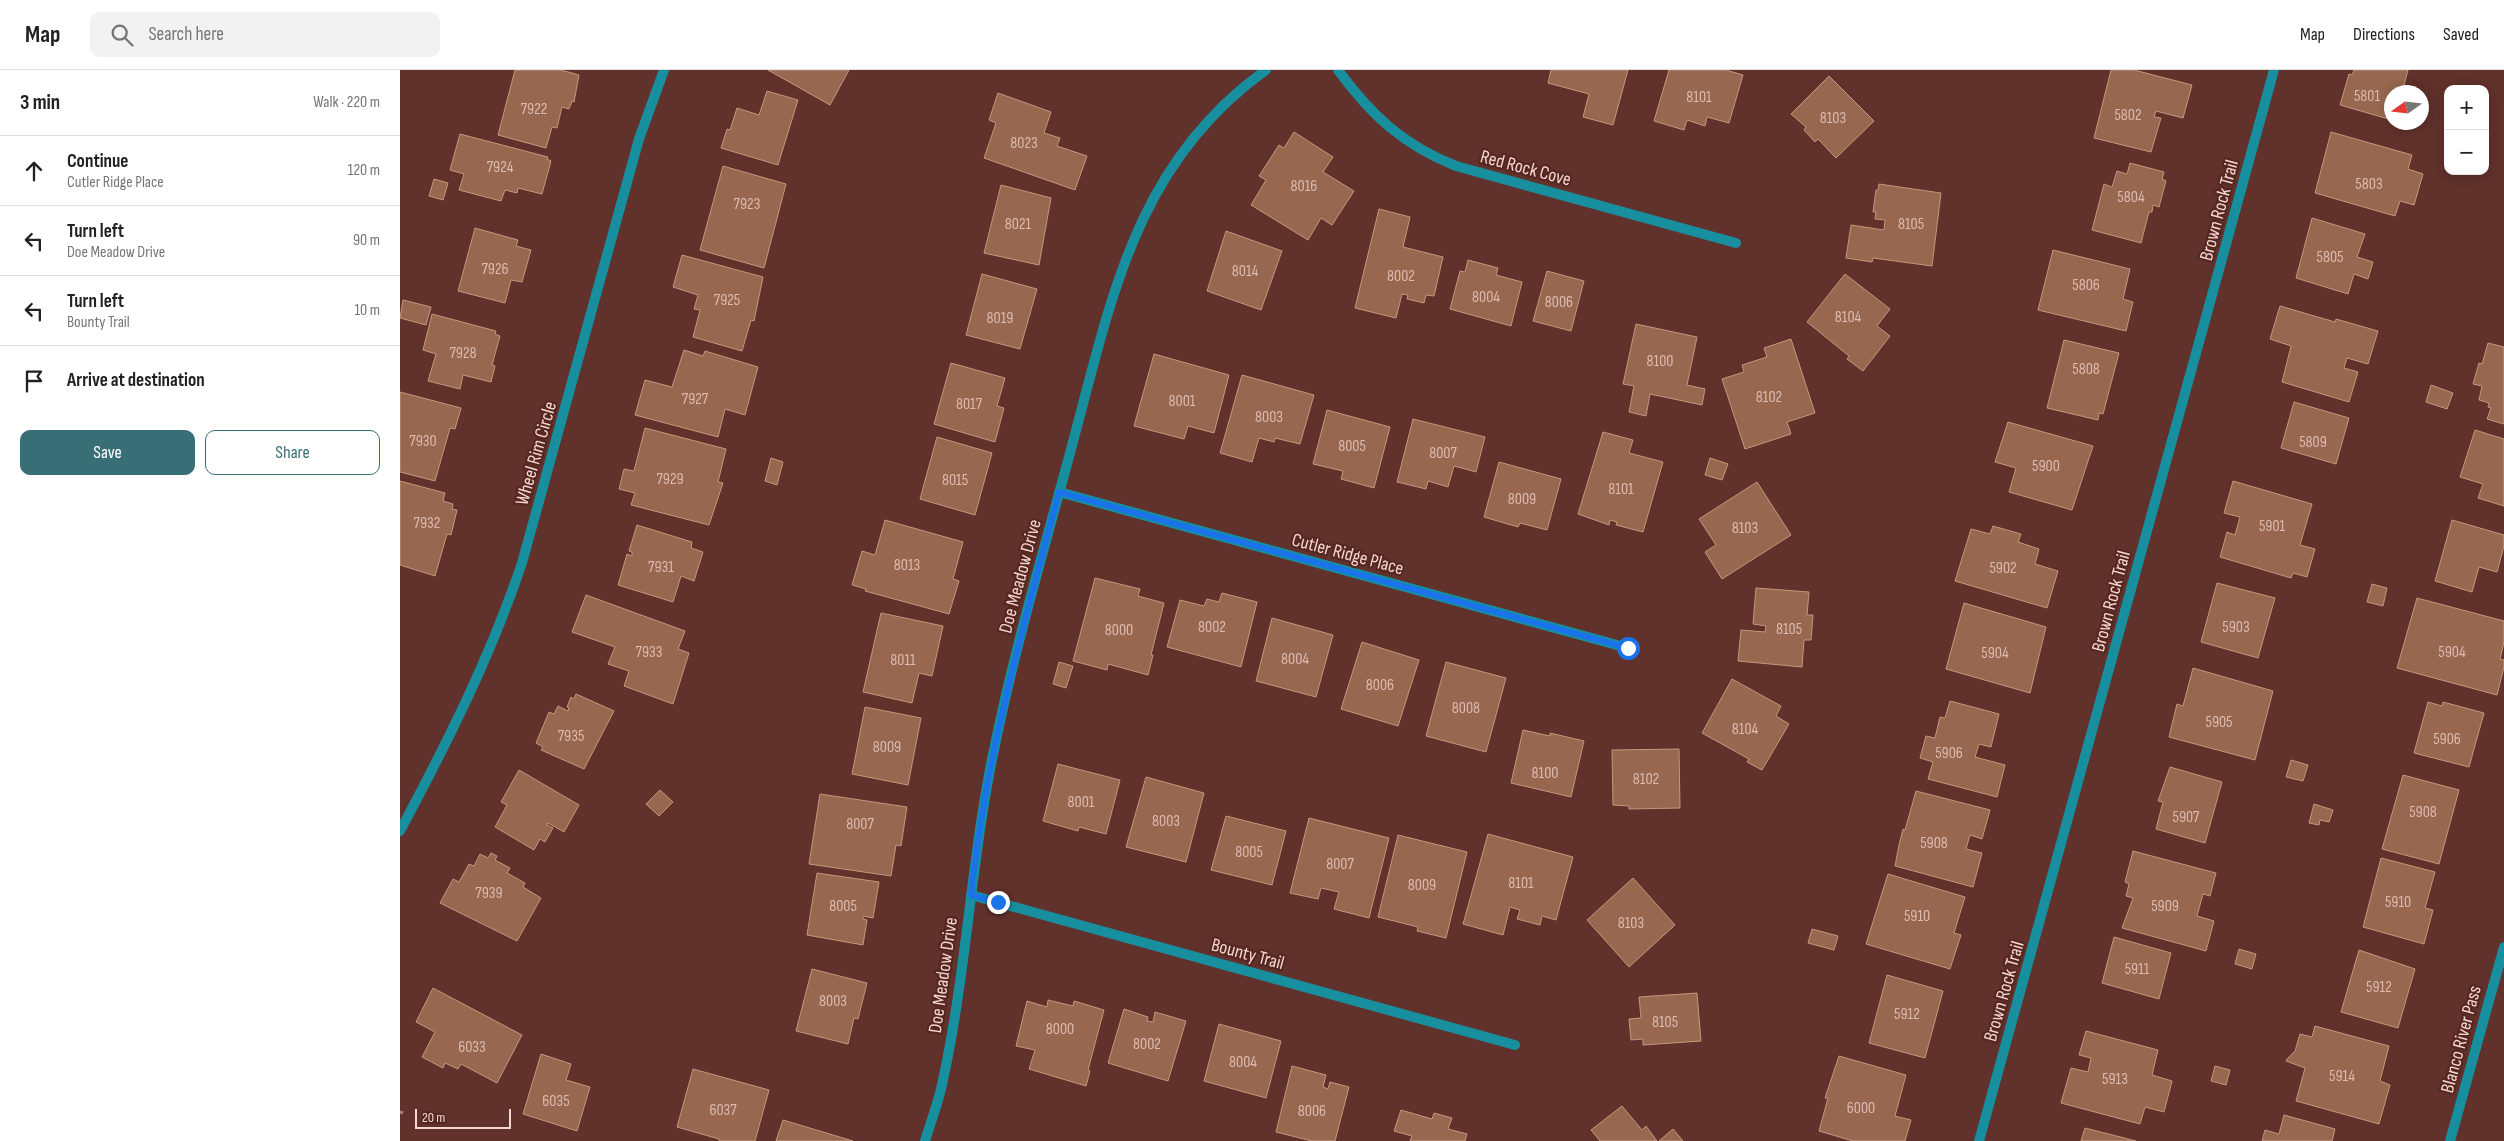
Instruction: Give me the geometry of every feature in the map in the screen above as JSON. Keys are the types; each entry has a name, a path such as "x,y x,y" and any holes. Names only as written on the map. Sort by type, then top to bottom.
{"street":[{"name":"Wheel Rim Circle","path":"400,831 465,706 505,614 524,554 640,139 664,70"},
{"name":"Doe Meadow Drive","path":"926,1141 943,1083 953,1032 976,850 995,744 1059,492 1113,294 1146,209 1167,174 1215,112 1266,70"},
{"name":"Red Rock Cove","path":"1338,70 1376,117 1406,142 1429,156 1456,166 1736,243"},
{"name":"Brown Rock Trail","path":"1979,1141 2274,70"},
{"name":"Cutler Ridge Place","path":"1059,492 1628,648"},
{"name":"Bounty Trail","path":"971,895 1515,1045"},
{"name":"Blanco River Pass","path":"2450,1141 2504,947"}],"building":[{"path":"515,70 561,70 579,75 574,102 572,101 569,109 562,107 557,128 552,127 546,148 498,135"},
{"path":"768,70 849,70 830,105"},
{"path":"1551,70 1628,70 1613,125 1583,117 1589,94 1548,83"},
{"path":"1669,70 1726,70 1743,75 1729,123 1707,117 1705,126 1687,120 1684,130 1654,121"},
{"path":"2111,70 2134,70 2192,85 2183,118 2156,111 2154,117 2161,118 2151,152 2094,138"},
{"path":"2354,70 2408,70 2404,85 2384,85 2384,118 2340,105 2349,74 2352,75"},
{"path":"1829,76 1874,121 1836,158 1818,139 1815,142 1804,130 1806,127 1791,114"},
{"path":"767,91 798,100 778,165 721,148 727,129 730,130 737,108 759,115"},
{"path":"998,93 1051,112 1044,133 1060,138 1057,146 1087,156 1075,190 984,158 996,123 989,120"},
{"path":"1294,132 1333,157 1323,172 1354,191 1332,225 1321,218 1308,240 1251,205 1266,180 1259,176 1279,145 1284,148"},
{"path":"2331,132 2412,155 2408,169 2423,174 2414,205 2400,201 2395,216 2315,193"},
{"path":"460,134 548,157 547,159 551,161 542,194 518,188 517,193 505,190 501,201 459,190 464,174 450,170"},
{"path":"2130,163 2164,172 2162,179 2166,181 2159,207 2153,205 2152,212 2149,212 2141,243 2092,230 2104,184 2112,187 2117,171 2127,174"},
{"path":"723,166 786,184 764,268 700,250"},
{"path":"434,179 448,183 443,200 429,196"},
{"path":"1879,184 1941,193 1932,266 1873,258 1872,262 1846,258 1851,225 1884,230 1885,220 1875,219 1876,212 1873,212 1876,190 1878,190"},
{"path":"1001,185 1051,198 1039,265 984,253"},
{"path":"1379,209 1410,217 1403,247 1443,257 1434,296 1426,295 1424,303 1407,299 1408,295 1402,294 1396,318 1355,308"},
{"path":"2312,218 2365,234 2357,257 2373,262 2368,279 2354,274 2348,294 2296,278"},
{"path":"475,228 518,240 516,246 531,250 522,282 511,280 505,303 458,291"},
{"path":"1226,231 1282,251 1261,310 1207,291"},
{"path":"2053,250 2130,269 2123,299 2133,302 2126,331 2038,310"},
{"path":"682,255 763,277 754,321 751,320 742,351 693,337 700,310 694,309 698,295 673,287"},
{"path":"1468,260 1498,268 1496,275 1522,282 1511,326 1450,309 1460,271 1465,272"},
{"path":"1547,271 1584,281 1571,331 1533,321"},
{"path":"982,274 1037,289 1020,349 966,335"},
{"path":"1845,274 1890,309 1877,326 1890,336 1863,371 1847,359 1849,356 1807,322"},
{"path":"403,300 431,307 426,325 400,318"},
{"path":"2280,306 2335,322 2336,319 2378,331 2368,364 2347,358 2344,368 2358,372 2349,402 2282,382 2291,346 2270,339"},
{"path":"432,314 496,331 495,334 500,336 492,365 495,366 491,382 463,375 460,389 428,381 436,354 423,350"},
{"path":"1636,324 1697,337 1687,385 1705,389 1702,405 1650,394 1646,416 1629,412 1634,386 1623,384"},
{"path":"1791,339 1815,413 1787,422 1791,434 1745,449 1722,379 1744,372 1742,365 1767,357 1764,348"},
{"path":"2064,340 2119,353 2103,414 2099,413 2098,420 2047,408"},
{"path":"2488,343 2504,347 2504,424 2487,419 2491,408 2488,407 2489,403 2479,400 2482,386 2473,384 2479,363 2482,364"},
{"path":"684,350 703,356 705,351 758,367 745,415 725,409 718,437 635,415 645,380 672,387"},
{"path":"1154,354 1229,375 1214,433 1188,426 1184,439 1134,426"},
{"path":"951,363 1005,378 997,406 1004,408 995,442 934,424"},
{"path":"1242,375 1314,395 1300,444 1275,438 1274,442 1259,438 1252,462 1220,453"},
{"path":"2431,385 2453,393 2447,409 2426,402"},
{"path":"400,392 461,408 455,429 450,428 435,481 400,472"},
{"path":"2294,402 2349,418 2336,464 2281,448"},
{"path":"1327,410 1390,427 1374,488 1341,479 1343,471 1313,464"},
{"path":"1413,419 1485,437 1476,472 1454,466 1448,487 1428,481 1426,489 1397,482"},
{"path":"2008,422 2093,446 2072,510 2009,492 2016,468 1995,462"},
{"path":"645,428 726,449 718,482 723,483 709,525 631,505 635,493 619,489 624,469 634,471"},
{"path":"2475,430 2504,439 2504,506 2478,498 2483,484 2460,477"},
{"path":"1603,432 1633,440 1629,453 1663,462 1643,532 1616,525 1617,522 1610,520 1609,525 1578,514"},
{"path":"937,437 992,453 975,515 920,499"},
{"path":"771,458 783,462 777,485 765,481"},
{"path":"1710,458 1728,464 1722,480 1705,475"},
{"path":"1499,462 1561,479 1547,530 1520,523 1518,527 1484,517"},
{"path":"400,481 445,493 443,501 453,504 452,509 457,510 451,535 447,534 435,576 400,565"},
{"path":"2233,481 2312,504 2300,545 2315,549 2307,577 2293,573 2291,578 2220,557 2227,532 2235,535 2240,517 2224,513"},
{"path":"1757,482 1791,535 1722,579 1705,552 1716,545 1699,519"},
{"path":"885,520 963,542 953,579 959,581 949,614 865,591 866,589 852,585 862,551 875,555"},
{"path":"2452,520 2504,535 2504,546 2497,572 2479,567 2472,592 2435,581"},
{"path":"637,525 692,542 691,548 703,552 694,581 681,576 673,602 618,585 627,554 632,556 632,552 629,551"},
{"path":"1993,526 2021,534 2018,542 2039,549 2035,564 2058,571 2047,608 1955,581 1971,529 1990,534"},
{"path":"1095,578 1140,589 1138,596 1164,603 1148,675 1108,664 1107,670 1073,661"},
{"path":"2217,583 2275,598 2258,658 2201,642"},
{"path":"2372,584 2387,588 2383,606 2367,602"},
{"path":"1756,588 1809,592 1807,615 1813,615 1811,640 1804,640 1802,667 1738,661 1741,630 1765,632 1766,626 1753,624"},
{"path":"1222,593 1257,602 1241,667 1167,647 1180,600 1204,606 1207,599 1219,602"},
{"path":"586,595 685,631 678,649 689,653 673,704 624,686 629,671 608,664 615,647 572,632"},
{"path":"2417,598 2504,621 2504,642 2500,659 2504,660 2504,667 2497,695 2397,668"},
{"path":"1964,603 2046,627 2030,693 1946,669"},
{"path":"881,613 943,626 932,676 919,673 912,703 863,692"},
{"path":"1272,618 1333,635 1316,697 1256,681"},
{"path":"1362,642 1419,660 1398,726 1341,709"},
{"path":"1059,662 1073,666 1066,688 1053,684"},
{"path":"1446,662 1506,678 1486,752 1426,736"},
{"path":"2193,668 2273,691 2255,760 2169,737 2177,704 2183,706"},
{"path":"1732,679 1781,706 1776,716 1789,724 1762,770 1747,762 1749,759 1702,733"},
{"path":"576,694 614,711 584,769 541,750 543,747 536,743 549,712 554,714 558,706 568,711 569,708 567,707 571,697 574,699"},
{"path":"1950,701 1999,714 1991,747 1979,744 1975,757 2005,765 1997,797 1928,779 1933,762 1920,758 1926,736 1935,738 1940,717 1945,718"},
{"path":"2428,702 2442,706 2443,702 2484,713 2469,767 2414,753"},
{"path":"865,707 921,718 908,785 852,774"},
{"path":"1523,730 1550,736 1550,733 1584,741 1571,797 1511,783"},
{"path":"1679,749 1680,808 1629,809 1629,806 1613,805 1612,750"},
{"path":"2291,760 2308,765 2303,781 2286,777"},
{"path":"1058,764 1120,780 1106,834 1079,827 1078,831 1043,821"},
{"path":"2170,767 2222,782 2205,843 2156,829 2163,802 2158,801"},
{"path":"519,770 579,805 564,832 548,823 547,825 553,828 545,842 540,839 534,850 495,827 507,805 501,802"},
{"path":"2403,775 2459,790 2439,864 2382,849"},
{"path":"1146,777 1204,793 1186,862 1126,847"},
{"path":"660,790 673,802 659,816 646,804"},
{"path":"1916,791 1990,810 1982,839 1970,835 1966,849 1982,853 1973,887 1895,866 1903,829 1905,830"},
{"path":"820,794 907,807 901,846 896,845 891,876 809,864"},
{"path":"2314,804 2333,810 2329,822 2320,820 2319,825 2309,823"},
{"path":"1226,816 1286,831 1272,885 1211,870"},
{"path":"1309,818 1389,838 1369,918 1334,909 1339,892 1321,888 1318,899 1290,893"},
{"path":"1488,834 1573,857 1556,920 1542,916 1540,925 1517,919 1520,910 1510,907 1503,935 1463,924"},
{"path":"1398,835 1467,852 1446,938 1417,931 1418,927 1378,917"},
{"path":"2133,851 2216,873 2210,896 2203,894 2197,916 2214,921 2206,951 2122,928 2133,898 2126,896 2129,884 2125,882"},
{"path":"491,853 497,856 495,860 510,868 507,873 525,883 523,887 541,898 517,941 440,903 453,879 459,882 469,864 474,866 480,854 488,858"},
{"path":"2381,858 2435,872 2425,908 2433,910 2424,944 2363,927"},
{"path":"817,873 879,882 873,918 863,916 863,919 867,920 863,945 807,935"},
{"path":"1888,874 1965,897 1954,933 1961,935 1950,969 1866,944"},
{"path":"1633,878 1675,925 1629,967 1587,920"},
{"path":"1812,929 1838,936 1834,950 1808,943"},
{"path":"2114,937 2171,953 2159,999 2102,983"},
{"path":"2239,949 2256,954 2252,969 2235,964"},
{"path":"2359,950 2415,969 2398,1028 2341,1012"},
{"path":"812,969 867,983 858,1019 854,1018 848,1044 796,1031"},
{"path":"1887,975 1943,991 1925,1058 1869,1043"},
{"path":"433,988 522,1035 497,1083 461,1064 458,1069 445,1063 443,1068 422,1057 435,1032 416,1022"},
{"path":"1697,993 1701,1041 1643,1045 1643,1039 1631,1040 1629,1019 1641,1018 1639,997"},
{"path":"1048,1000 1073,1006 1074,1001 1104,1010 1088,1070 1090,1071 1086,1086 1029,1069 1035,1050 1016,1046 1027,1001 1047,1007"},
{"path":"1124,1009 1148,1017 1147,1021 1153,1022 1155,1012 1186,1021 1168,1081 1108,1063"},
{"path":"1219,1024 1281,1041 1266,1098 1204,1081"},
{"path":"2315,1026 2389,1046 2380,1081 2390,1085 2379,1124 2296,1101 2305,1068 2286,1061 2295,1051 2300,1034 2312,1037"},
{"path":"2086,1031 2158,1050 2152,1075 2172,1081 2164,1112 2145,1107 2140,1124 2061,1103 2071,1068 2088,1072 2091,1058 2079,1055"},
{"path":"541,1054 571,1064 566,1080 590,1087 577,1131 523,1114"},
{"path":"1839,1056 1906,1075 1895,1116 1911,1120 1905,1141 1853,1141 1819,1131 1828,1098 1825,1098"},
{"path":"1292,1066 1326,1075 1323,1087 1328,1089 1330,1082 1349,1087 1335,1141 1312,1141 1276,1132"},
{"path":"2215,1066 2230,1070 2226,1085 2211,1081"},
{"path":"693,1069 769,1090 755,1141 719,1141 719,1139 677,1127"},
{"path":"1622,1106 1642,1130 1646,1126 1657,1141 1600,1141 1591,1130"},
{"path":"1401,1110 1432,1119 1434,1113 1452,1118 1448,1129 1467,1134 1465,1141 1410,1141 1412,1136 1394,1131"},
{"path":"2284,1115 2335,1129 2332,1141 2262,1141 2265,1130 2279,1134"},
{"path":"783,1120 853,1141 776,1141"},
{"path":"2085,1128 2136,1141 2081,1141"},
{"path":"1673,1129 1683,1141 1659,1141"}],"route":[{"path":"998,902 971,895 976,850 995,744 1021,635 1059,492 1628,648"}]}
